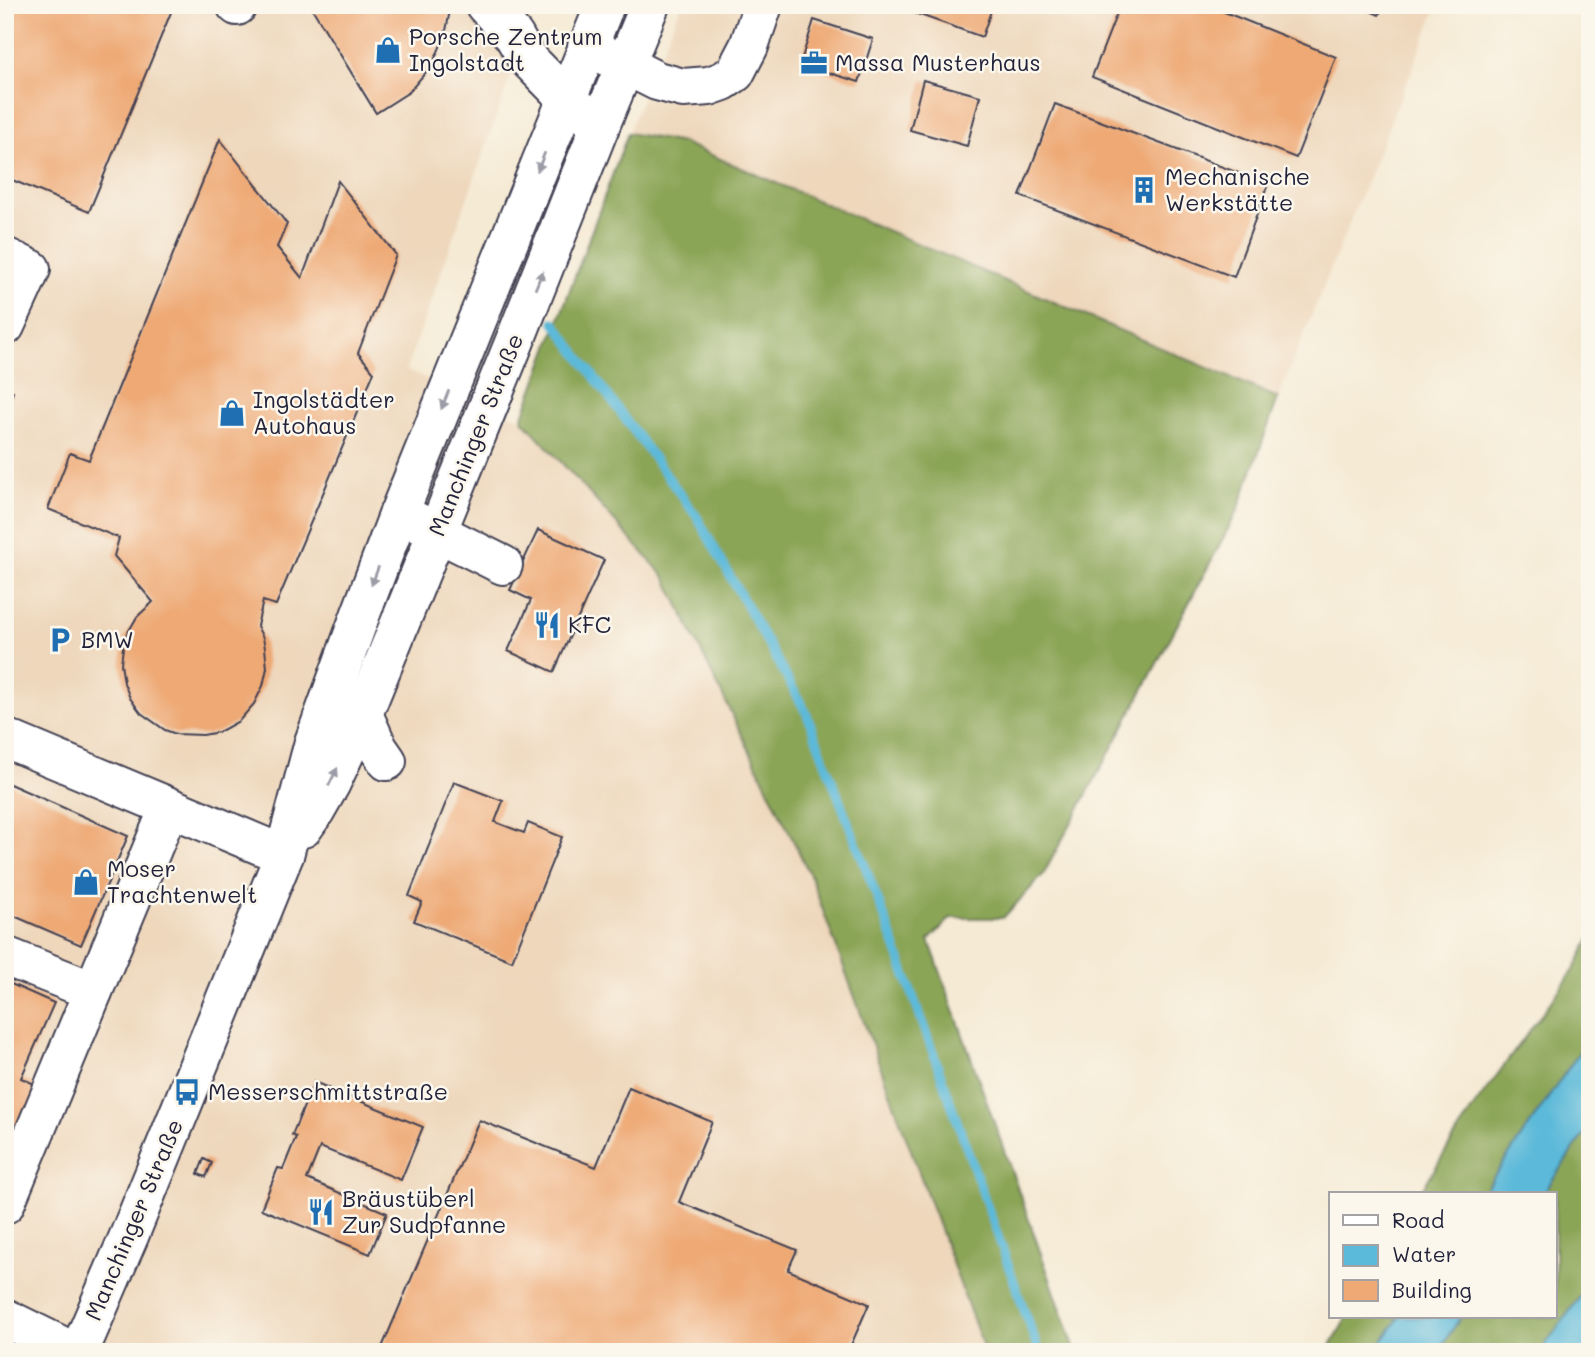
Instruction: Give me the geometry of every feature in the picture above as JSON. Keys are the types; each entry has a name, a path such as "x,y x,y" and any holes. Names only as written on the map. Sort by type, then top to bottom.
{"main road":[{"path":"485,5 514,36 526,57 567,99 600,126"},
{"name":"Manchinger Straße","path":"76,1352 130,1236 284,855 314,742 399,513 605,5"},
{"name":"Manchinger Straße","path":"284,855 331,783 363,714 650,5"},
{"path":"587,46 657,81 683,89 709,86 734,73 749,46 763,5"},
{"path":"5,257 31,268 5,326"},
{"path":"399,513 503,565"},
{"path":"363,714 378,748 387,761"},
{"path":"5,738 284,855"},
{"path":"5,1204 169,807"},
{"path":"5,956 93,991"},
{"path":"5,1318 76,1352"}],"shaded area":[{"path":"5,5 536,5 406,370 522,419 665,577 810,875 985,1352 5,1352"},
{"path":"681,5 1438,5 1278,398 683,143 628,133"}],"green space":[{"path":"628,133 683,143 1278,398 1238,510 1043,875 1003,918 951,918 929,940 1076,1352 985,1352 810,875 665,577 522,419"},
{"path":"1590,939 1590,1037 1483,1192 1420,1192 1473,1108 1574,970"},
{"path":"1590,1125 1590,1283 1540,1352 1437,1352 1460,1318 1556,1318 1556,1192 1544,1192"},
{"path":"1346,1318 1398,1318 1375,1352 1327,1352"}],"water":[{"path":"1590,1037 1590,1125 1544,1192 1483,1192"},
{"path":"1590,1283 1590,1352 1540,1352"},
{"path":"1398,1318 1460,1318 1437,1352 1375,1352"}],"building":[{"path":"11,5 174,5 89,212 5,177 5,18"},
{"name":"Porsche Zentrum Ingolstadt","path":"310,5 451,5 445,36 432,65 409,92 376,113"},
{"path":"892,5 993,5 982,37"},
{"name":"Mechanische Werkstätte","path":"1120,5 1207,5 1336,57 1296,158 1092,77"},
{"path":"1357,5 1383,5 1379,15"},
{"path":"814,20 873,39 859,82 800,64"},
{"path":"923,80 980,96 967,146 910,130"},
{"name":"Mechanische Werkstätte","path":"1055,104 1268,184 1234,277 1020,196"},
{"name":"Ingolstädter Autohaus","path":"220,139 287,224 277,247 302,278 338,181 396,255 358,353 374,372 276,605 263,601 257,626 263,638 267,668 263,686 254,704 239,721 219,732 203,735 176,734 165,730 141,713 130,698 124,683 121,664 124,639 137,617 153,602 114,556 119,538 48,509 70,453 89,460"},
{"path":"5,388 13,392 5,412"},
{"name":"KFC","path":"538,530 604,560 554,672 508,651 531,600 510,590"},
{"path":"5,782 128,836 81,945 5,912"},
{"path":"454,782 503,801 495,822 524,833 528,823 562,837 512,961 414,921 422,902 409,896"},
{"path":"11,984 54,1003 21,1078 39,1086 12,1147 5,1144 5,998"},
{"path":"314,1082 423,1127 401,1180 320,1147 307,1179 387,1213 370,1254 261,1209 278,1168 283,1169 296,1137 292,1135"},
{"path":"629,1087 712,1122 679,1202 797,1250 788,1270 869,1304 848,1352 380,1352 479,1120 596,1167"},
{"path":"204,1159 212,1163 206,1177 198,1174"}],"waterway":[{"path":"554,322 697,517 806,712 891,934 1039,1352"}],"place":[{"name":"Porsche Zentrum Ingolstadt","path":"388,50"},
{"name":"Massa Musterhaus","path":"814,63"},
{"name":"Mechanische Werkstätte","path":"1144,190"},
{"name":"Ingolstädter Autohaus","path":"232,413"},
{"name":"KFC","path":"547,625"},
{"name":"BMW","path":"60,640"},
{"name":"Moser Trachtenwelt","path":"86,882"},
{"name":"Messerschmittstraße","path":"187,1092"},
{"name":"Bräustüberl Zur Sudpfanne","path":"321,1212"}]}
